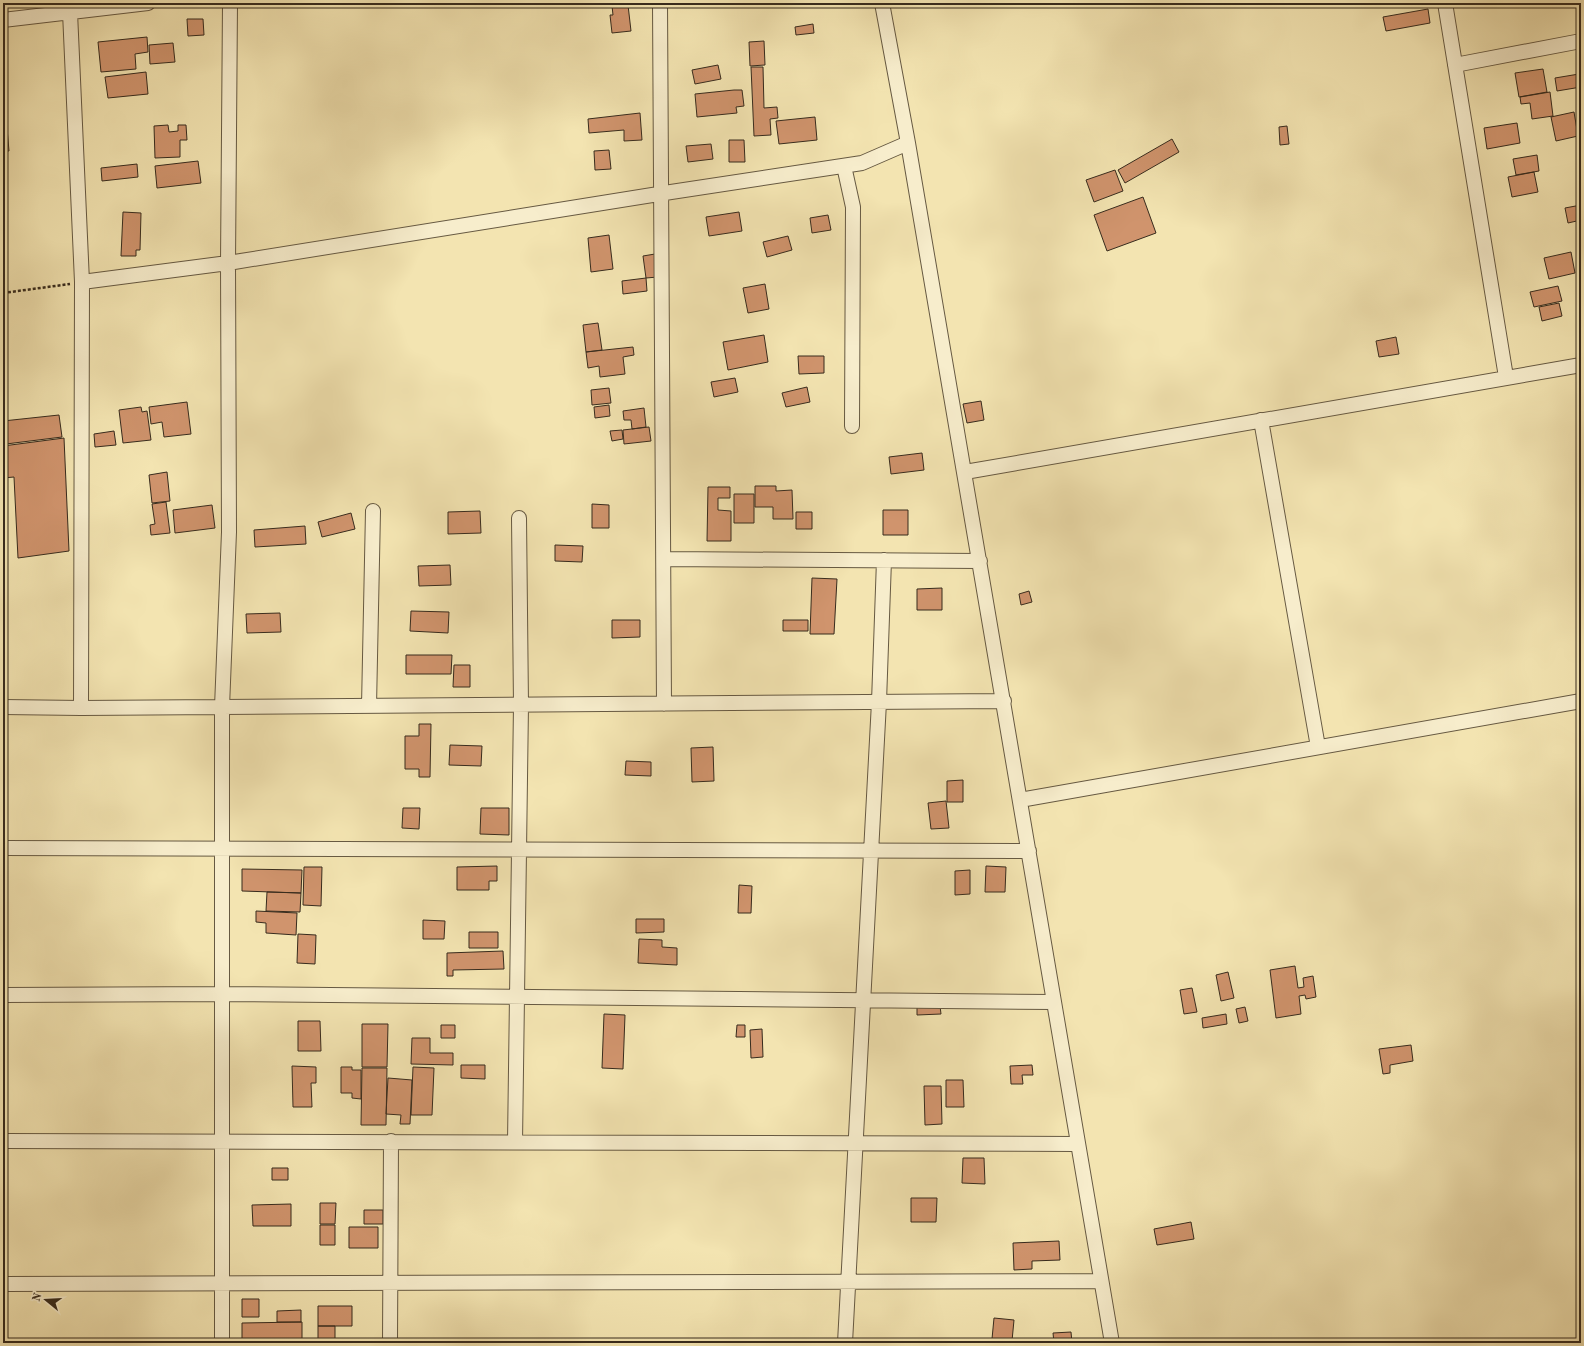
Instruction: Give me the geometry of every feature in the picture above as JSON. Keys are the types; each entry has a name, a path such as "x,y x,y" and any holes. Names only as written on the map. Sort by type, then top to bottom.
{"street":[{"path":"3,20 148,3"},
{"path":"222,1343 222,707 229,532 228,263 230,3"},
{"path":"660,3 664,704"},
{"path":"882,3 908,143 965,472 1112,1343"},
{"path":"1445,3 1506,377"},
{"path":"70,12 82,282 81,708"},
{"path":"1455,65 1581,41"},
{"path":"82,282 228,263 662,193 862,163 908,143"},
{"path":"844,166 853,207 852,426"},
{"path":"965,472 1581,364"},
{"path":"1261,420 1318,747"},
{"path":"368,706 373,511"},
{"path":"515,1142 520,705 519,518"},
{"path":"664,559 980,561"},
{"path":"845,1343 880,702 884,560"},
{"path":"3,707 81,708 1004,701"},
{"path":"1020,800 1581,701"},
{"path":"3,848 1029,851"},
{"path":"3,995 222,994 1054,1002"},
{"path":"3,1141 1078,1144"},
{"path":"390,1343 391,1141"},
{"path":"3,1284 1101,1281"}],"path":[{"path":"3,293 82,282"}],"building":[{"path":"628,5 631,31 612,33 610,15 613,15 612,6"},
{"path":"1428,9 1430,23 1386,31 1383,17"},
{"path":"187,19 203,19 204,35 188,36"},
{"path":"813,24 814,33 796,35 795,27"},
{"path":"147,37 148,52 135,54 136,69 101,72 98,42"},
{"path":"764,41 765,65 750,66 749,42"},
{"path":"173,43 175,62 150,64 149,45"},
{"path":"718,65 721,79 695,84 692,70"},
{"path":"751,67 763,67 764,108 777,107 778,118 770,119 771,135 754,136"},
{"path":"1543,69 1547,92 1519,97 1515,73"},
{"path":"146,72 148,94 108,98 105,77"},
{"path":"1579,74 1581,87 1557,91 1555,78"},
{"path":"742,90 744,106 736,107 737,113 697,117 695,94"},
{"path":"1550,92 1553,116 1532,119 1530,103 1521,104 1520,97"},
{"path":"1574,112 1578,136 1556,141 1551,117"},
{"path":"640,113 642,140 624,141 624,130 589,133 588,119"},
{"path":"815,117 817,140 779,144 776,121"},
{"path":"1517,123 1520,143 1487,149 1484,128"},
{"path":"168,125 169,132 178,131 178,125 186,125 187,140 180,140 180,157 155,158 154,126"},
{"path":"1287,126 1289,144 1280,145 1279,127"},
{"path":"7,128 9,151 3,151 3,129"},
{"path":"1172,139 1179,152 1125,183 1118,170"},
{"path":"729,140 744,140 745,162 729,162"},
{"path":"711,144 713,159 688,162 686,146"},
{"path":"609,150 611,169 595,170 594,151"},
{"path":"1537,155 1539,171 1516,175 1513,159"},
{"path":"198,161 201,183 157,188 155,166"},
{"path":"137,164 138,177 102,181 101,168"},
{"path":"1115,170 1123,191 1094,202 1086,180"},
{"path":"1534,172 1538,192 1512,197 1508,177"},
{"path":"1143,197 1156,233 1107,251 1094,215"},
{"path":"1581,205 1581,220 1568,223 1565,208"},
{"path":"123,212 141,213 140,250 136,250 136,256 121,256"},
{"path":"739,212 742,231 709,236 706,217"},
{"path":"828,215 831,230 812,233 810,218"},
{"path":"609,235 613,269 591,272 588,238"},
{"path":"788,236 792,250 767,257 763,242"},
{"path":"1571,252 1575,273 1549,279 1544,258"},
{"path":"655,254 658,277 646,278 643,256"},
{"path":"646,278 647,291 623,294 622,281"},
{"path":"765,284 769,309 748,313 743,288"},
{"path":"1558,286 1562,301 1534,307 1530,292"},
{"path":"1559,303 1562,316 1542,321 1539,307"},
{"path":"598,323 602,350 586,352 583,325"},
{"path":"764,335 768,362 728,370 723,342"},
{"path":"1396,337 1399,354 1379,357 1376,341"},
{"path":"633,347 634,355 623,357 625,374 600,377 599,366 588,368 586,352"},
{"path":"798,356 824,356 824,373 799,374"},
{"path":"735,378 738,392 714,397 711,382"},
{"path":"807,387 810,402 786,407 782,393"},
{"path":"609,388 611,403 592,405 591,390"},
{"path":"981,401 984,420 967,423 963,404"},
{"path":"187,402 191,434 164,437 162,422 151,424 149,407"},
{"path":"609,405 610,416 595,418 594,407"},
{"path":"141,407 142,412 147,411 151,440 123,443 119,410"},
{"path":"644,408 646,427 632,429 631,420 624,420 623,411"},
{"path":"59,415 62,437 6,444 3,421"},
{"path":"649,427 651,441 624,444 623,430"},
{"path":"622,430 623,439 612,441 610,431"},
{"path":"114,431 116,445 95,447 94,434"},
{"path":"64,438 69,551 18,558 14,477 3,478 3,446"},
{"path":"922,453 924,470 891,474 889,457"},
{"path":"167,472 170,501 152,503 149,475"},
{"path":"755,486 776,486 776,491 792,490 793,519 773,519 773,507 755,507"},
{"path":"708,487 730,487 730,498 718,498 718,510 731,511 731,541 707,541"},
{"path":"734,494 754,494 754,523 734,523"},
{"path":"166,502 170,533 151,535 150,525 155,524 152,504"},
{"path":"592,504 609,505 609,528 592,528"},
{"path":"212,505 215,528 175,533 173,510"},
{"path":"883,510 908,510 908,535 883,535"},
{"path":"480,511 481,533 448,534 448,512"},
{"path":"796,512 812,512 812,529 796,529"},
{"path":"351,513 355,529 322,537 318,522"},
{"path":"305,526 306,544 255,547 254,530"},
{"path":"555,545 583,546 582,562 555,561"},
{"path":"450,565 451,585 419,586 418,566"},
{"path":"812,578 837,579 834,634 810,634"},
{"path":"942,588 942,610 917,610 917,589"},
{"path":"1029,591 1032,602 1021,605 1019,594"},
{"path":"411,611 449,612 448,633 410,631"},
{"path":"280,613 281,632 247,633 246,614"},
{"path":"612,620 640,620 640,637 612,638"},
{"path":"783,620 808,620 808,631 783,631"},
{"path":"406,655 452,655 451,674 406,674"},
{"path":"454,665 470,665 470,687 453,687"},
{"path":"419,724 431,724 430,777 419,777 419,769 405,769 405,736 419,736"},
{"path":"450,745 482,746 481,766 449,765"},
{"path":"713,747 714,781 692,782 691,748"},
{"path":"626,761 651,762 651,776 625,775"},
{"path":"963,780 963,802 947,802 947,781"},
{"path":"946,801 949,828 931,829 928,803"},
{"path":"403,808 420,808 419,829 402,828"},
{"path":"481,808 509,808 509,835 480,834"},
{"path":"497,866 497,881 489,881 489,890 457,890 457,867"},
{"path":"986,866 1006,867 1005,892 985,892"},
{"path":"304,867 322,867 321,906 303,905"},
{"path":"242,869 302,870 301,893 242,891"},
{"path":"970,870 970,894 955,895 955,871"},
{"path":"739,885 752,886 751,913 738,913"},
{"path":"267,892 301,893 300,912 266,911"},
{"path":"256,911 297,913 296,935 266,933 266,923 256,922"},
{"path":"636,919 664,919 664,932 636,933"},
{"path":"423,920 445,921 444,939 423,939"},
{"path":"469,932 498,932 498,948 469,948"},
{"path":"298,934 316,935 315,964 297,963"},
{"path":"639,939 662,940 662,947 677,948 677,965 638,963"},
{"path":"503,951 504,969 453,970 453,976 447,976 447,953"},
{"path":"1295,966 1298,988 1304,987 1303,978 1313,976 1316,997 1306,999 1305,995 1299,996 1301,1014 1276,1018 1270,970"},
{"path":"1228,972 1234,998 1221,1001 1216,975"},
{"path":"1192,988 1197,1012 1184,1014 1180,990"},
{"path":"940,1006 941,1014 917,1015 917,1007"},
{"path":"1245,1007 1248,1021 1239,1023 1236,1009"},
{"path":"604,1014 625,1015 623,1069 602,1068"},
{"path":"1226,1014 1227,1024 1203,1028 1202,1018"},
{"path":"298,1021 320,1021 321,1051 298,1051"},
{"path":"362,1024 388,1024 387,1067 362,1067"},
{"path":"441,1025 455,1025 455,1038 441,1038"},
{"path":"737,1025 745,1025 745,1037 736,1037"},
{"path":"762,1029 763,1057 751,1058 750,1030"},
{"path":"412,1038 430,1038 430,1053 453,1053 453,1065 411,1064"},
{"path":"1411,1045 1413,1061 1390,1065 1390,1073 1383,1074 1379,1049"},
{"path":"461,1065 485,1065 485,1079 461,1078"},
{"path":"1032,1065 1033,1075 1022,1075 1023,1084 1011,1084 1010,1066"},
{"path":"292,1066 316,1067 316,1083 311,1083 312,1107 293,1107"},
{"path":"341,1067 352,1067 352,1070 361,1070 361,1099 352,1098 352,1093 341,1093"},
{"path":"413,1067 434,1068 432,1115 411,1115"},
{"path":"362,1068 387,1068 386,1125 361,1125"},
{"path":"388,1078 412,1080 410,1124 400,1124 401,1115 386,1114"},
{"path":"946,1080 963,1080 964,1107 946,1107"},
{"path":"924,1086 941,1086 942,1124 925,1125"},
{"path":"963,1158 984,1158 985,1184 962,1183"},
{"path":"272,1168 288,1168 288,1180 272,1180"},
{"path":"911,1198 937,1198 936,1222 911,1222"},
{"path":"320,1203 336,1203 335,1224 320,1224"},
{"path":"291,1204 291,1226 253,1226 252,1205"},
{"path":"364,1210 383,1210 383,1224 364,1224"},
{"path":"1191,1222 1194,1239 1157,1245 1154,1229"},
{"path":"320,1225 335,1225 335,1245 320,1245"},
{"path":"349,1227 378,1227 378,1248 349,1248"},
{"path":"1059,1241 1060,1260 1032,1261 1032,1269 1014,1270 1013,1243"},
{"path":"242,1299 259,1299 259,1317 242,1317"},
{"path":"318,1306 352,1306 352,1326 318,1326"},
{"path":"301,1310 301,1322 277,1322 277,1311"},
{"path":"994,1318 1014,1320 1012,1341 992,1339"},
{"path":"302,1322 302,1343 242,1343 242,1323"},
{"path":"318,1326 335,1326 335,1343 318,1343"},
{"path":"1071,1332 1072,1343 1054,1343 1053,1333"},
{"path":"943,1341 968,1341 968,1343 943,1343"}]}
